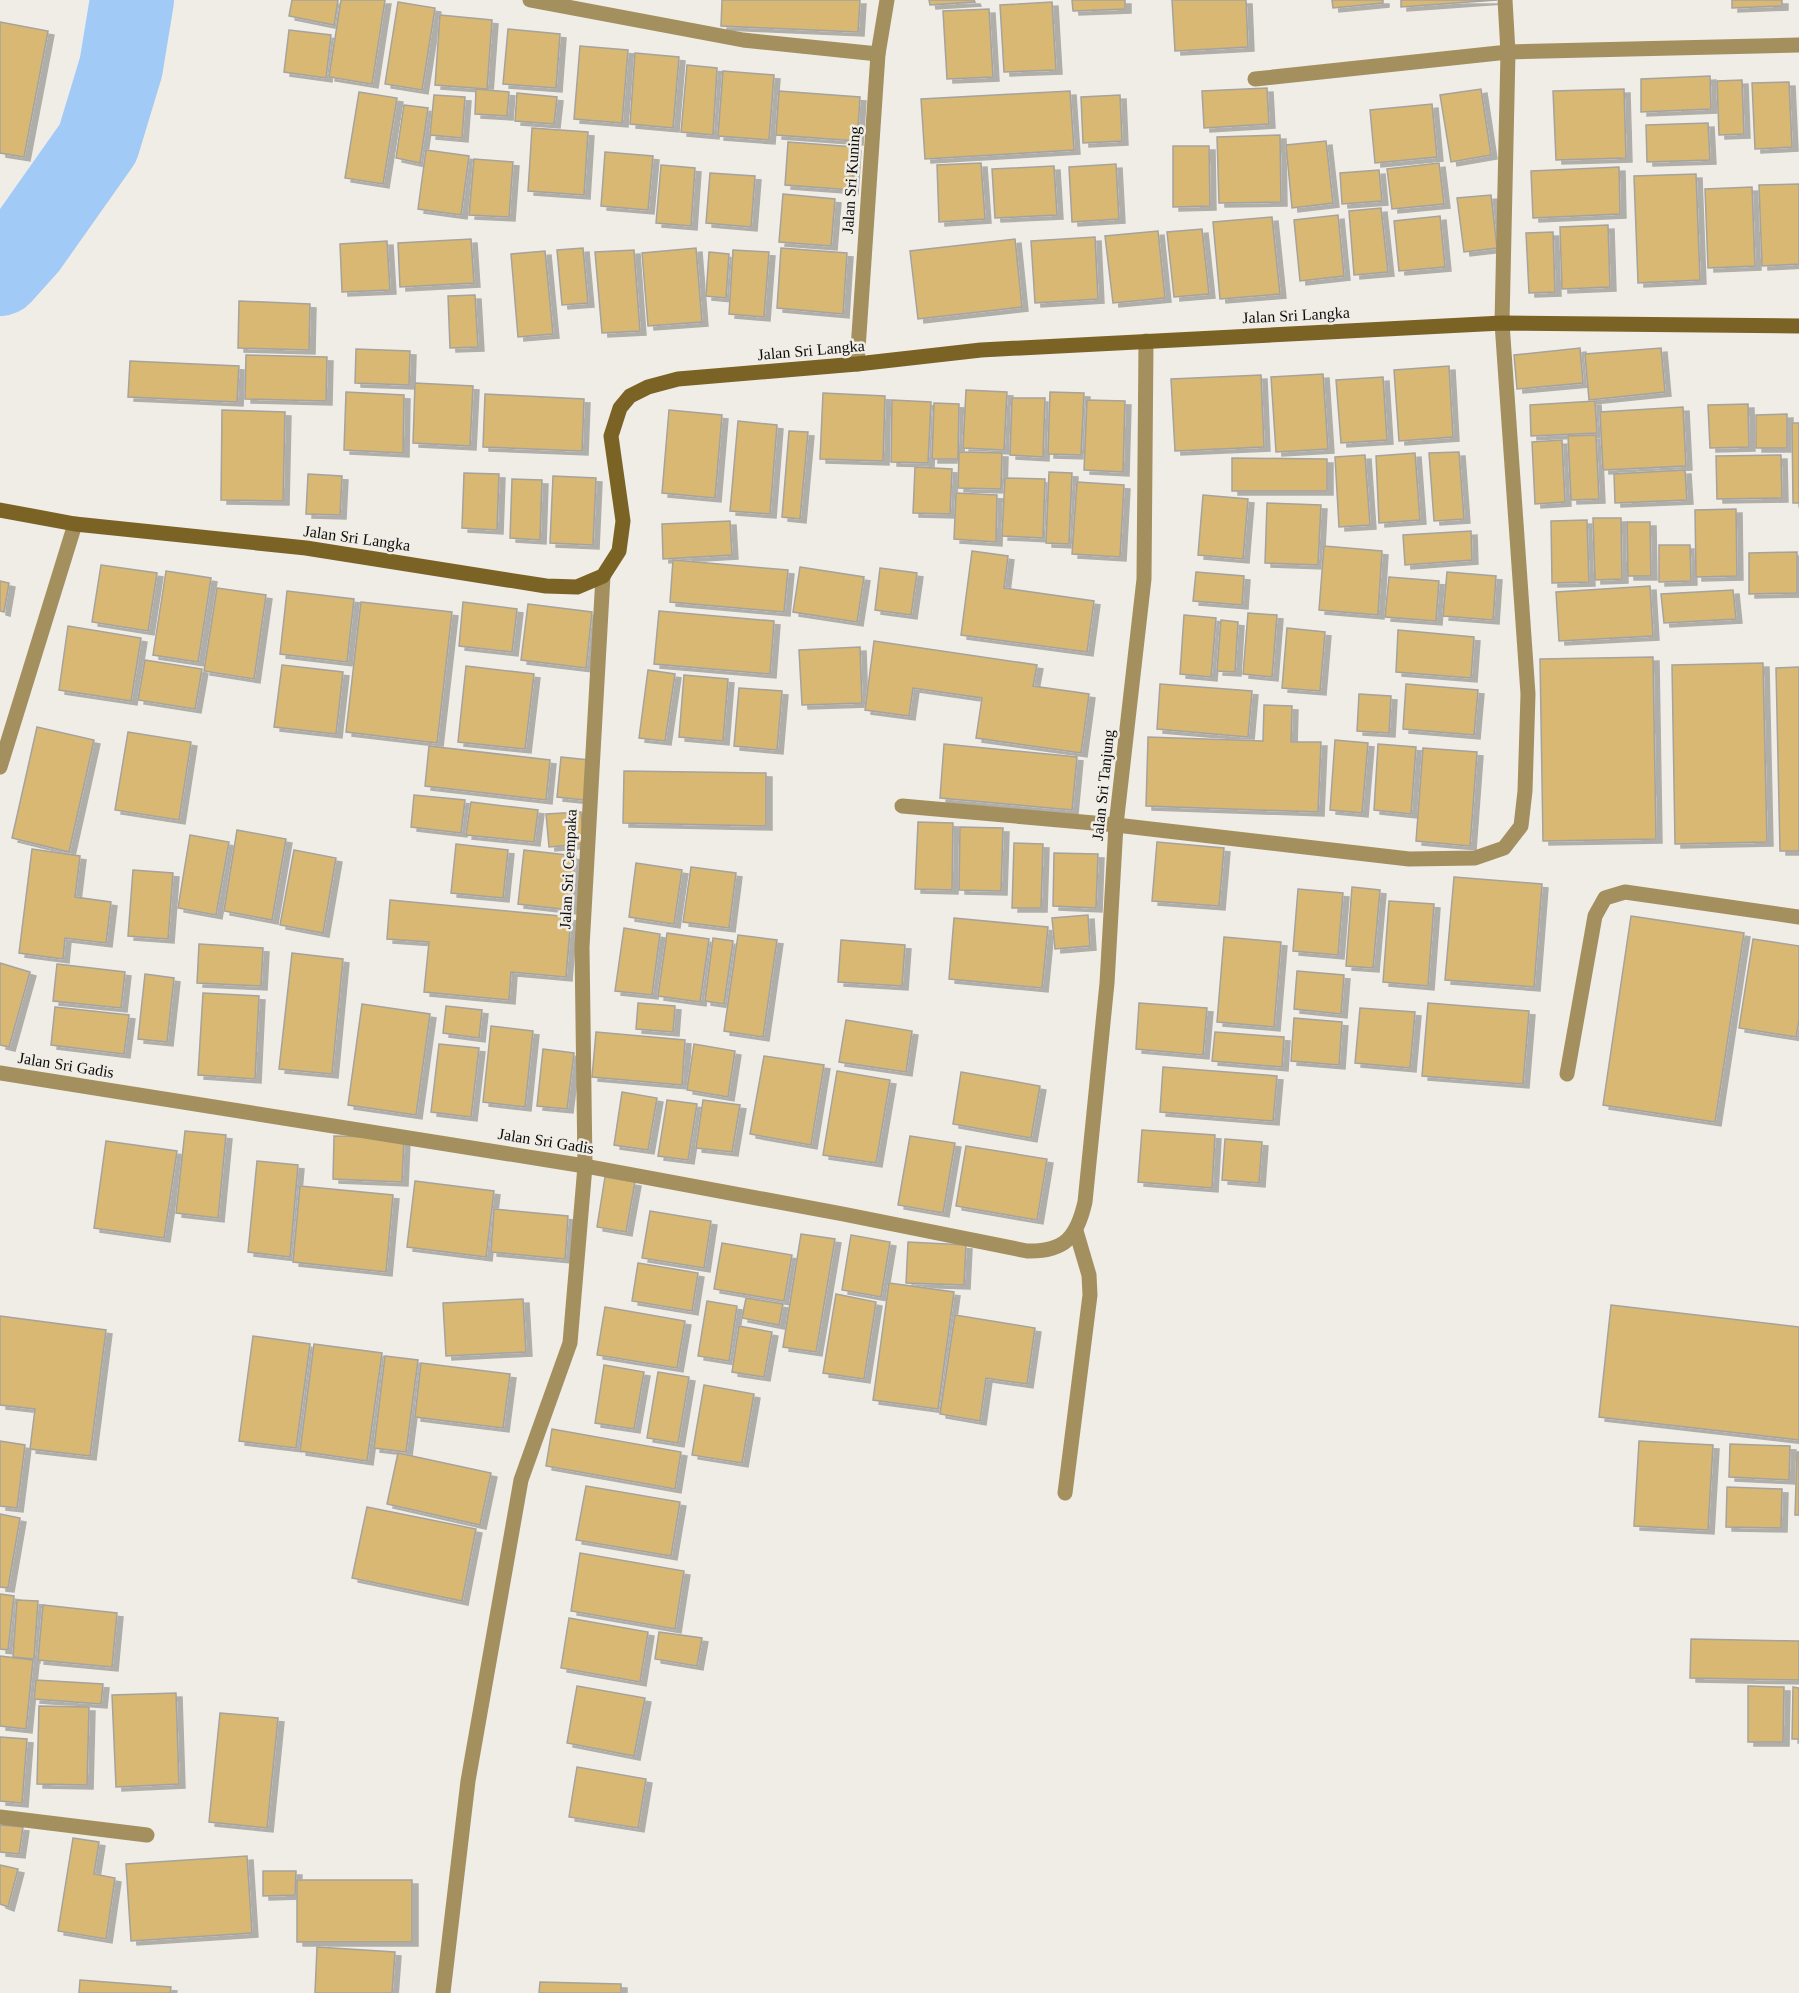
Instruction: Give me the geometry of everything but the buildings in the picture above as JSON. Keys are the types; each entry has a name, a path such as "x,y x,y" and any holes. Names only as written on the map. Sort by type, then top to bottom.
{"street":[{"path":"530,0 743,40 878,54"},
{"name":"Jalan Sri Kuning","path":"857,364 878,54 887,0"},
{"path":"902,806 1116,825 1409,859 1475,858 1504,848 1521,826 1525,791 1528,694 1502,322 1508,52 1504,0"},
{"path":"1255,79 1508,52 1799,45"},
{"name":"Jalan Sri Langka","path":"0,510 75,524 306,548 546,586 578,587 603,576 619,551 623,521 611,436 620,408 630,396 648,387 678,379 857,364 981,350 1502,322 1799,326"},
{"name":"Jalan Sri Tanjung","path":"1076,1231 1085,1202 1107,983 1116,825 1144,579 1146,341"},
{"path":"0,766 75,524"},
{"name":"Jalan Sri Cempaka","path":"443,1993 468,1781 521,1480 570,1343 585,1166 582,947 603,576"},
{"path":"1567,1074 1595,916 1605,898 1625,892 1799,917"},
{"name":"Jalan Sri Gadis","path":"0,1073 585,1166 1027,1251 1040,1252 1060,1246 1076,1231"},
{"path":"1065,1493 1090,1295 1089,1275 1076,1231"},
{"path":"0,1817 147,1835"}],"waterway":[{"path":"0,274 26,245 98,143 121,67 132,0"}]}
